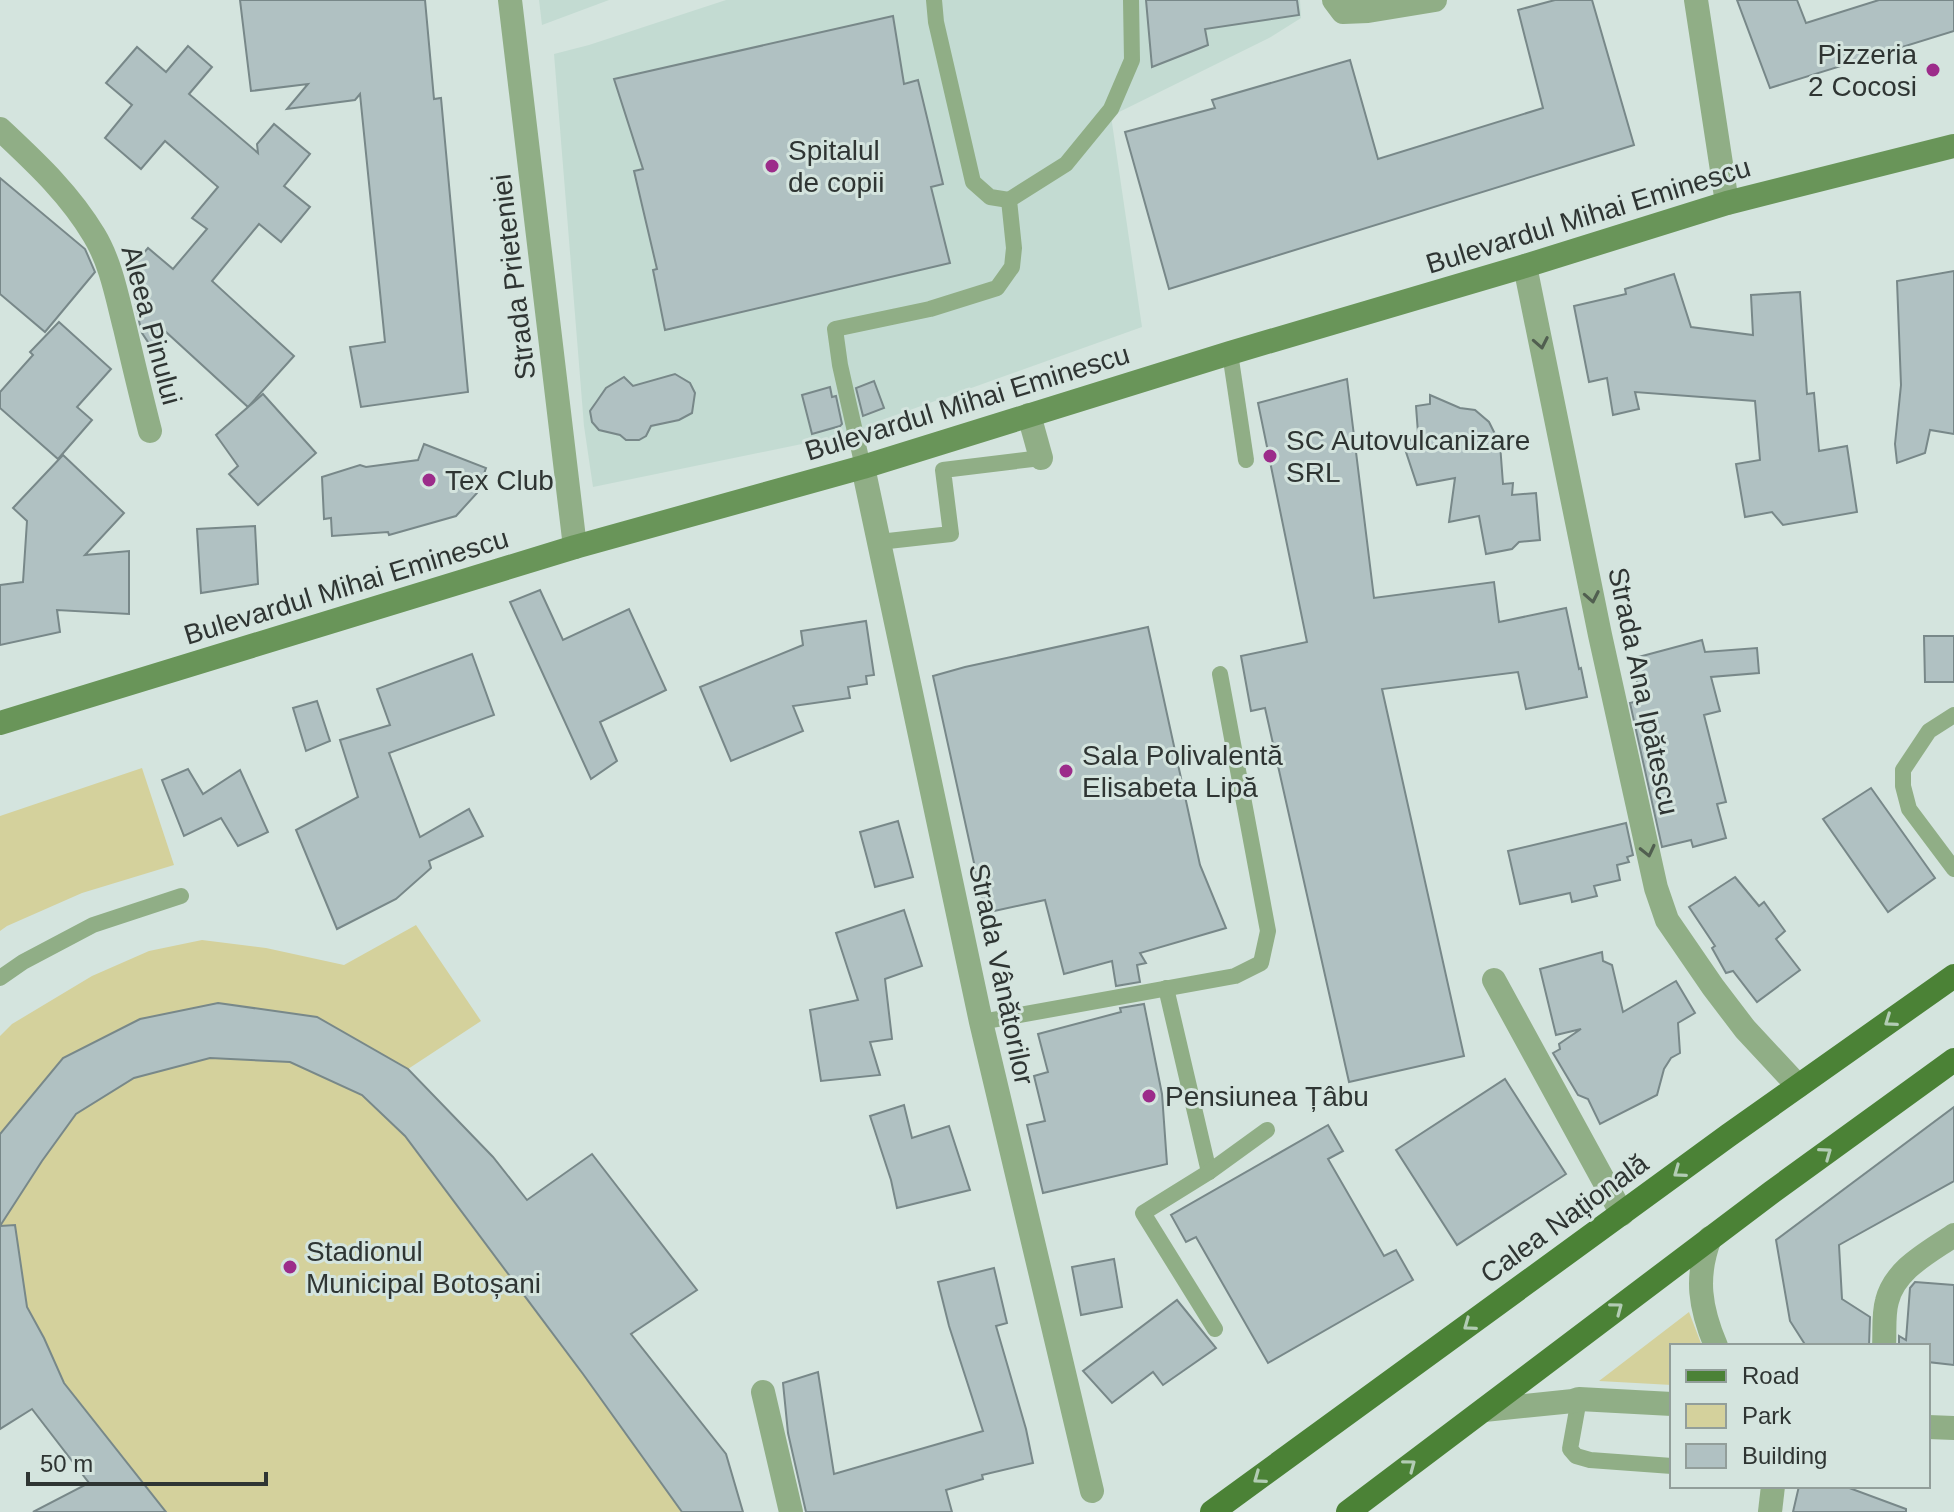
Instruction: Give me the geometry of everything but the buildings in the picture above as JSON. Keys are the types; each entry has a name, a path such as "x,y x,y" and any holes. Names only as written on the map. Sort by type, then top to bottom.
{"main road":[{"name":"Bulevardul Mihai Eminescu","path":"0,723 575,547 863,467 1727,203 1954,146"},
{"name":"Calea Națională","path":"1212,1512 1954,976"},
{"path":"1348,1512 1710,1238 1954,1060"}],"street":[{"name":"Strada Prieteniei","path":"510,0 575,547"},
{"path":"1334,0 1343,12 1435,0"},
{"path":"1696,0 1727,203"},
{"name":"Aleea Pinului","path":"0,129 54,180 96,237 114,286 150,431"},
{"name":"Strada Ana Ipătescu","path":"1525,266 1600,635 1656,888 1667,920 1745,1029 1798,1086"},
{"path":"1029,415 1041,458"},
{"name":"Strada Vânătorilor","path":"863,467 981,1022 1092,1491"},
{"path":"1494,980 1622,1214"},
{"path":"1884,1344 1887,1302 1896,1279 1917,1260 1954,1235"},
{"path":"1710,1238 1700,1278 1707,1325 1715,1344"},
{"path":"763,1392 791,1512"},
{"path":"1484,1410 1579,1399 1670,1404"},
{"path":"1930,1427 1954,1428"},
{"path":"1770,1512 1773,1488"}],"lane":[{"path":"934,0 936,22 973,182 990,197 1009,200 1066,164 1111,109 1132,60 1131,0"},
{"path":"863,467 835,329 930,309 997,288 1012,267 1014,248 1009,200"},
{"path":"1230,353 1246,460"},
{"path":"879,542 951,534 943,470 1041,458"},
{"path":"981,1022 1235,976 1261,963 1268,931 1220,674"},
{"path":"1954,715 1929,731 1903,770 1903,786 1909,809 1954,869"},
{"path":"0,978 23,962 93,925 181,896"},
{"path":"1166,988 1209,1172"},
{"path":"1215,1329 1143,1213 1209,1172 1267,1130"},
{"path":"1579,1399 1570,1449 1576,1456 1590,1460 1670,1466"}],"shaded area":[{"path":"539,0 609,0 542,25"},
{"path":"726,0 1300,0 1301,18 1269,38 1111,116 1142,327 882,420 855,433 593,487 584,426 554,54"}],"green space":[{"path":"142,768 174,865 82,893 0,931 0,816"},
{"name":"Stadionul Municipal Botoșani","path":"416,925 481,1021 408,1069 493,1157 726,1454 743,1512 111,1512 0,1368 0,1036 12,1024 92,976 149,951 202,940 266,948 344,965"},
{"path":"1689,1312 1701,1344 1670,1344 1670,1385 1599,1381"}],"place":[{"name":"Pizzeria 2 Cocosi","path":"1933,70"},
{"name":"Spitalul de copii","path":"772,166"},
{"name":"SC Autovulcanizare SRL","path":"1270,456"},
{"name":"Tex Club","path":"429,480"},
{"name":"Sala Polivalentă Elisabeta Lipă","path":"1066,771"},
{"name":"Pensiunea Țâbu","path":"1149,1096"},
{"name":"Stadionul Municipal Botoșani","path":"290,1267"}]}
